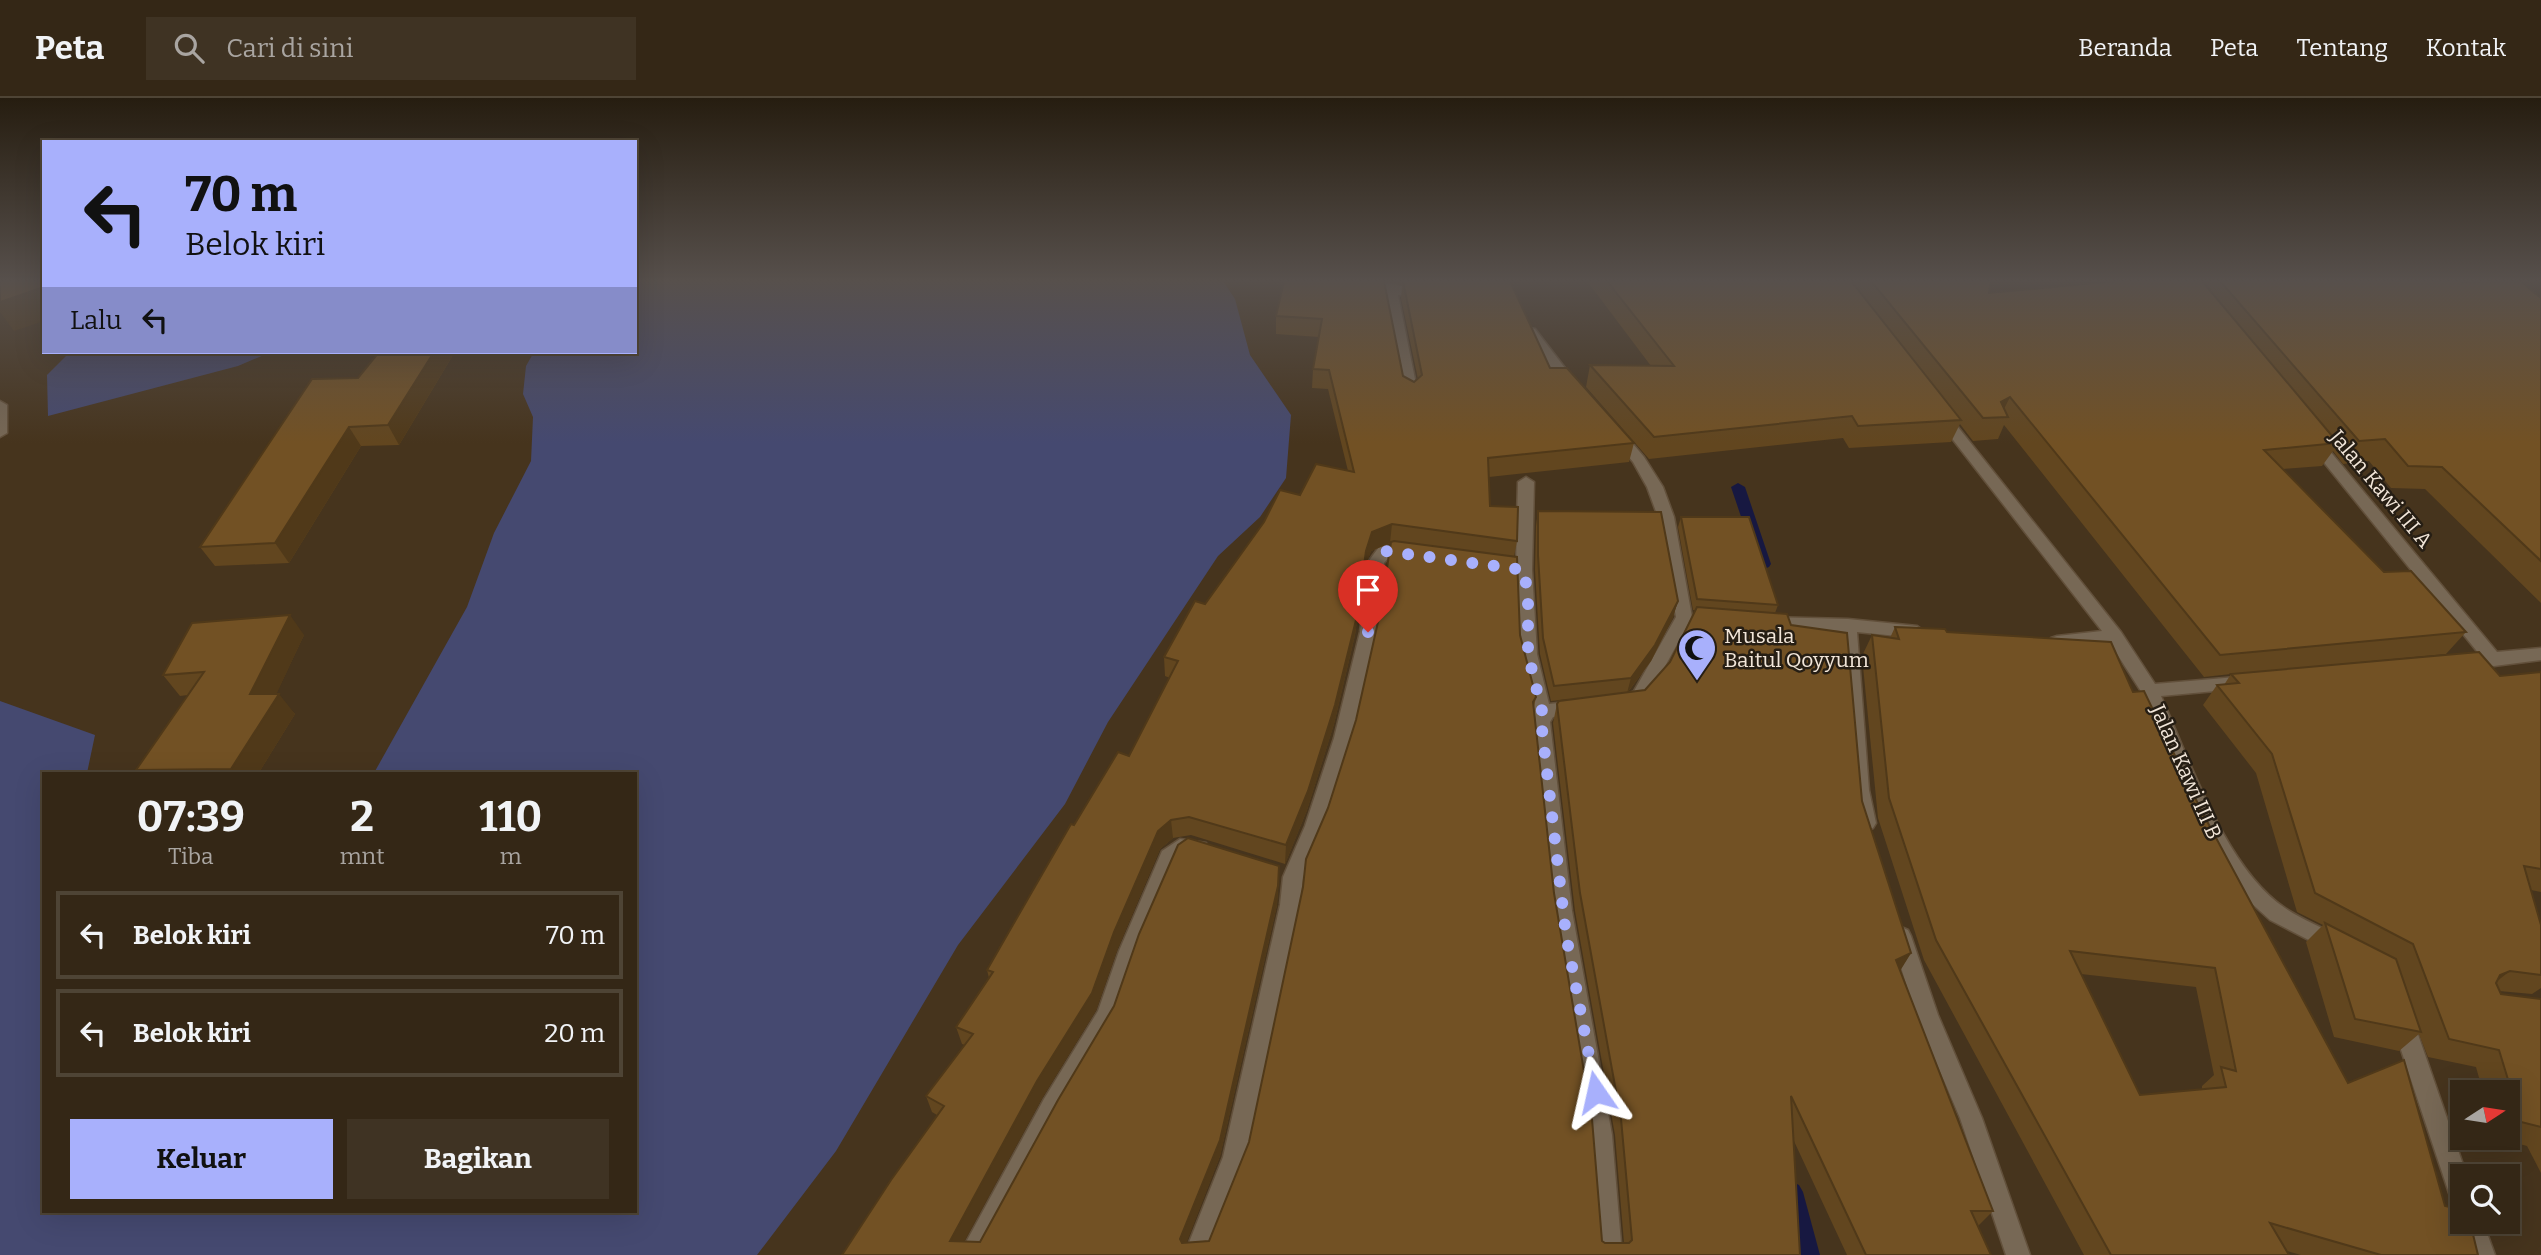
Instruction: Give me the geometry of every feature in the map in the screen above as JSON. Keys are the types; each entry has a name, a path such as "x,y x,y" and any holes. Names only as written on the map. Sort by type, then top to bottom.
{"street":[{"path":"1401,335 1411,394"},
{"path":"1532,335 1583,397"},
{"name":"Jalan Kawi III B","path":"1929,399 2115,636 2150,691 2223,854 2245,885 2277,914 2349,951"},
{"path":"0,405 0,433"},
{"path":"1543,715 1548,711 1623,705 1640,696 1690,617 1659,497 1639,460 1608,424"},
{"name":"Jalan Kawi III A","path":"2305,431 2494,660"},
{"path":"1526,482 1517,570 1528,597 1528,654 1543,715 1541,721 1566,935 1596,1092 1610,1255"},
{"path":"1196,1255 1235,1157 1287,918 1293,877 1315,826 1343,738 1368,632 1379,556 1391,551 1431,557"},
{"path":"1752,622 1849,625 1940,634"},
{"path":"1849,625 1860,790 1872,844"},
{"path":"2037,641 2066,642 2115,636"},
{"path":"2467,662 2539,657"},
{"path":"2150,691 2260,681"},
{"path":"971,1255 1052,1107 1107,1014 1129,951 1169,857 1180,847 1190,846 1216,854"},
{"path":"1267,869 1293,877"},
{"path":"1894,918 1927,1015 1970,1118 2018,1255"},
{"path":"2393,995 2451,1164"},
{"path":"2475,1234 2483,1255"}],"shaded area":[{"path":"637,335 1245,335 1250,355 1291,415 1286,478 1260,517 1218,556 1108,722 1065,804 958,945 836,1151 757,1255 0,1255 0,701 95,735 87,772 42,772 42,1213 637,1213 637,772 375,772 467,607 494,533 531,461 533,417 523,394 526,366 533,354 637,354"},
{"path":"68,354 266,354 238,366 48,416 47,375"}],"building":[{"path":"1319,335 1395,335 1403,376 1414,382 1422,375 1414,335 1535,335 1550,368 1567,368 1634,443 1488,458 1490,506 1518,507 1517,541 1392,524 1372,532 1366,551 1357,616 1335,705 1308,791 1286,845 1189,817 1171,820 1158,831 1114,932 1092,993 1037,1081 950,1241 980,1242 1058,1100 1114,1006 1139,934 1178,845 1188,838 1279,866 1278,886 1220,1140 1180,1239 1182,1243 1209,1241 1249,1142 1303,887 1306,859 1328,808 1356,720 1380,613 1391,542 1394,541 1517,557 1520,635 1536,697 1533,702 1554,893 1592,1119 1602,1241 1629,1243 1632,1240 1621,1119 1580,893 1557,704 1559,701 1645,690 1670,662 1697,607 1787,614 1791,625 1847,633 1862,801 1911,953 1896,960 1993,1211 1971,1211 1991,1255 1866,1255 1791,1096 1800,1255 842,1255 944,1106 926,1096 973,1034 956,1027 993,972 987,970 1071,824 1074,825 1118,752 1129,756 1178,661 1164,657 1195,601 1205,604 1264,522 1280,490 1300,495 1316,464 1354,472 1329,370 1313,369"},
{"path":"1650,335 1894,335 1961,420 1858,426 1852,416 1654,437 1590,365 1674,366"},
{"path":"1915,335 2247,335 2338,443 2264,450 2384,572 2411,571 2466,632 2220,655 2010,397 2001,402 2008,417 1983,418"},
{"path":"2267,335 2541,335 2541,561 2442,467 2408,466 2385,439 2359,441"},
{"path":"377,354 433,354 388,425 349,427 275,543 200,547 312,379 358,378"},
{"path":"1538,511 1661,512 1678,601 1655,645 1631,678 1554,686 1543,638"},
{"path":"1681,517 1749,517 1778,605 1697,599"},
{"path":"290,615 250,694 279,694 231,769 136,770 204,672 163,675 192,623"},
{"path":"1895,627 2111,642 2133,692 2144,691 2201,810 2348,1083 2404,1060 2445,1206 2450,1207 2450,1234 2473,1234 2478,1255 2381,1255 2270,1223 2289,1255 2111,1255 1936,940 1889,798 1872,635 1899,639","holes":["2070,951 2215,968 2236,1071 2221,1067 2226,1087 2140,1095"]},
{"path":"2479,652 2500,676 2541,672 2541,869 2524,866 2541,925 2541,975 2510,971 2500,975 2496,983 2501,994 2541,999 2541,1127 2521,1122 2520,1080 2508,1080 2499,1050 2449,1039 2413,944 2315,893 2272,754 2217,685 2239,683 2231,674"},
{"path":"2325,923 2396,959 2421,1032 2355,1019"}],"waterway":[{"path":"1738,487 1764,564"},
{"path":"1792,1192 1809,1255"}],"place":[{"name":"Musala Baitul Qoyyum","path":"1697,682"}],"route":[{"path":"1368,632 1376,562 1385,551 1524,570 1528,597 1528,654 1543,715 1541,721 1566,935 1596,1092"}]}
